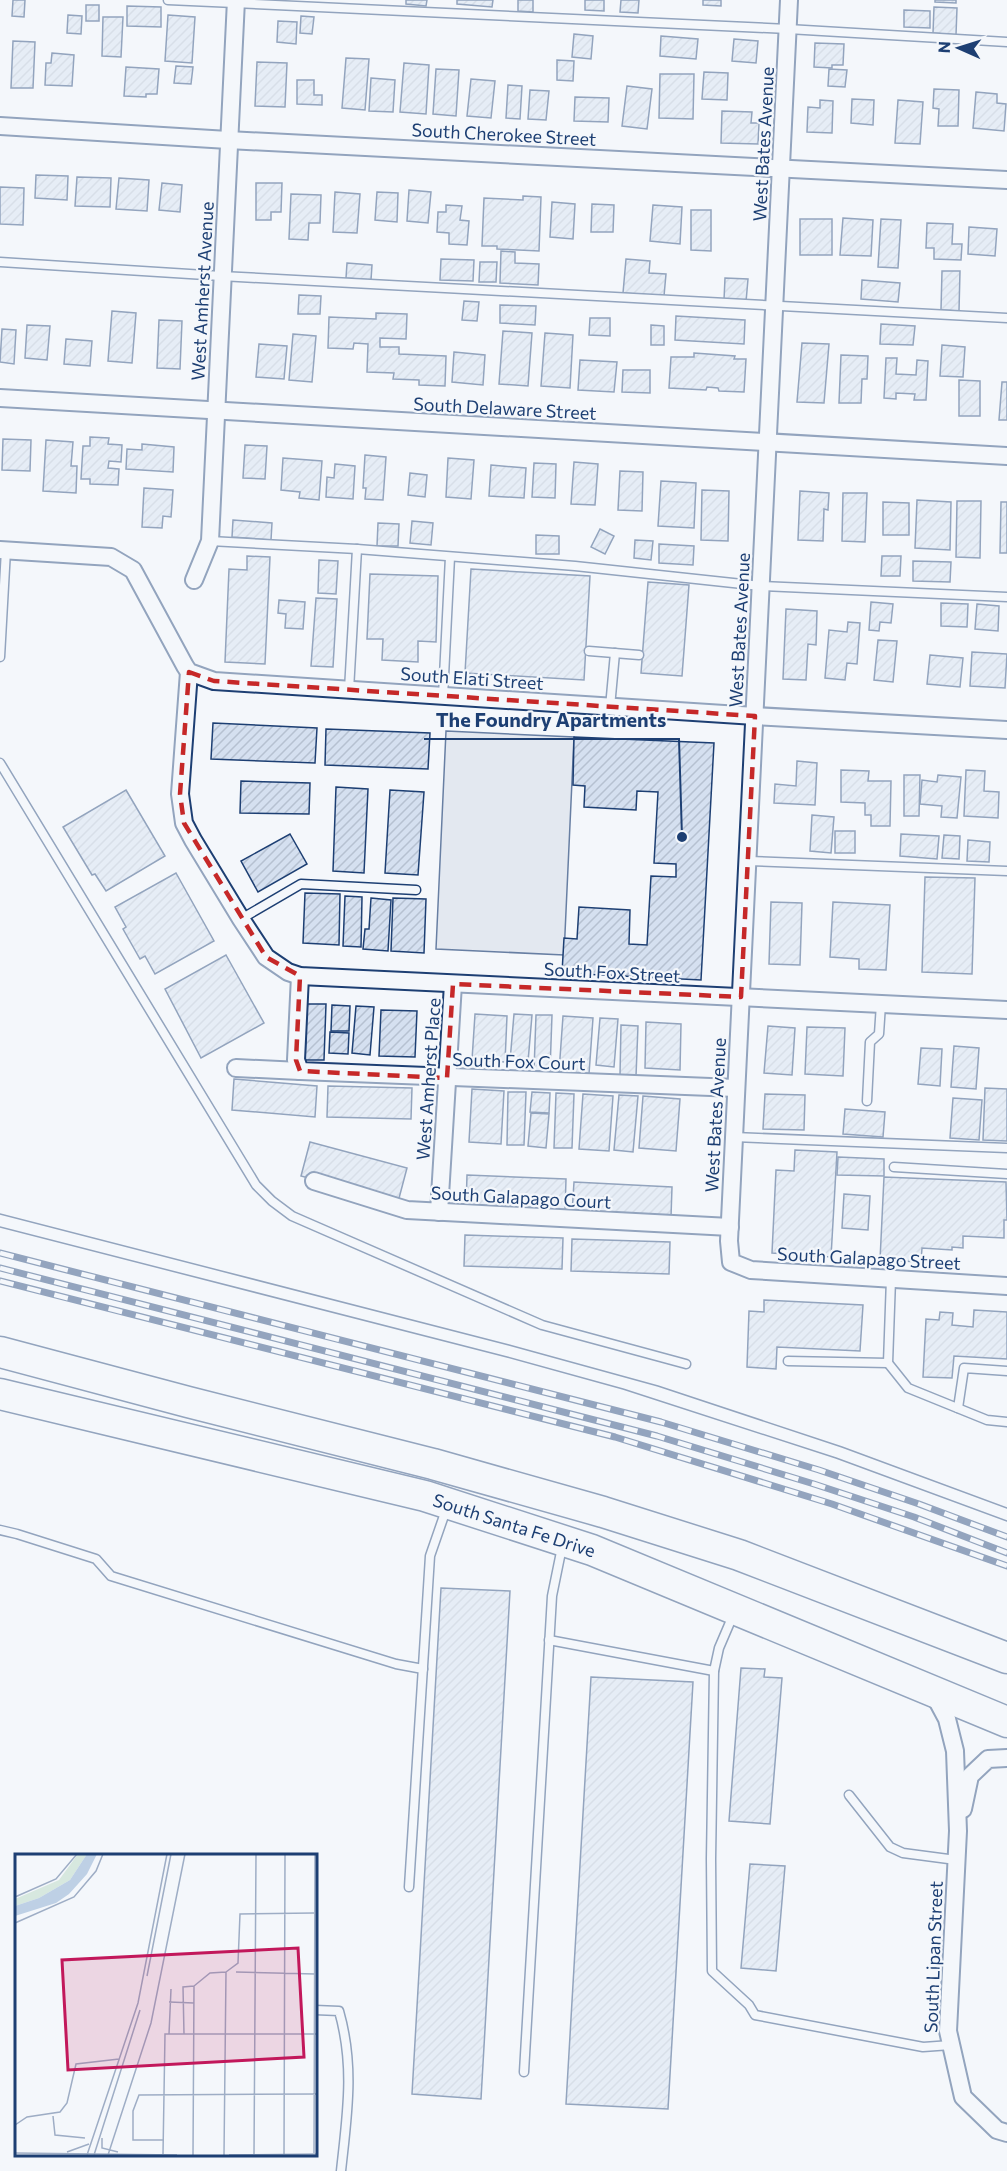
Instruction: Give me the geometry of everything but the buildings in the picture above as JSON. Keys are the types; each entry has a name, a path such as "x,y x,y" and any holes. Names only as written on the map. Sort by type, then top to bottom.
{"highway":[{"name":"South Santa Fe Drive","path":"0,1352 433,1464 603,1512 740,1555 1007,1658"},
{"name":"South Santa Fe Drive","path":"0,1394 425,1496 592,1550 1007,1722"}],"street":[{"name":"West Bates Avenue","path":"731,1262 730,1227 736,1088 789,0"},
{"name":"West Amherst Avenue","path":"194,580 210,542 221,276 236,2"},
{"name":"South Cherokee Street","path":"0,126 1007,180"},
{"name":"South Delaware Street","path":"0,399 1007,456"},
{"path":"3,550 111,557 133,570 189,672 180,794 184,823 240,920"},
{"name":"South Elati Street","path":"189,672 214,681 1007,730"},
{"name":"South Fox Street","path":"240,920 266,957 288,972 300,976 1007,1010"},
{"path":"300,976 296,1060 300,1071"},
{"name":"West Amherst Place","path":"439,1212 453,984"},
{"name":"South Fox Court","path":"236,1068 736,1088"},
{"name":"South Galapago Court","path":"314,1181 407,1210 730,1227"},
{"name":"South Galapago Street","path":"731,1262 751,1270 1007,1286"},
{"name":"South Lipan Street","path":"931,1689 946,1719 955,1751 958,1831 948,2031 963,2097 997,2130 1007,2133"},
{"name":"South Lipan Street","path":"958,1831 970,1776 988,1759 1007,1758"}],"lane":[{"path":"168,0 788,29 1007,42"},
{"path":"0,262 1007,318"},
{"path":"210,542 357,549 575,566 761,586 1007,597"},
{"path":"349,690 357,549"},
{"path":"0,657 3,550"},
{"path":"443,696 450,557"},
{"path":"589,651 639,655"},
{"path":"610,707 615,653"},
{"path":"0,763 256,1185 272,1201 292,1216 542,1325 686,1364"},
{"path":"748,861 1007,872"},
{"path":"240,920 301,884 416,890"},
{"path":"867,1101 870,1042 879,1034 881,1004"},
{"path":"734,1137 1007,1148"},
{"path":"894,1167 1007,1174"},
{"path":"891,1279 888,1363 908,1388 987,1420 1007,1422"},
{"path":"788,1361 888,1363"},
{"path":"958,1408 964,1368 1007,1371"},
{"path":"409,1887 430,1556 449,1504"},
{"path":"0,1530 96,1559 111,1576 396,1664 423,1669"},
{"path":"524,2072 552,1596 564,1541"},
{"path":"735,1610 719,1648 714,1671 712,1971 749,2005 755,2015 923,2047 951,2045"},
{"path":"549,1640 714,1671"},
{"path":"849,1795 890,1847 903,1853 956,1860"},
{"path":"316,2010 339,2012 347,2037 350,2084 341,2171"}],"highlighted area":[{"path":"189,672 214,681 755,716 741,997 453,984 447,1078 300,1071 296,1060 300,976 266,957 184,823 180,794"}],"shaded area":[{"path":"446,731 574,737 564,955 436,949"}],"tram line":[{"path":"0,1214 509,1345 658,1386 842,1447 1007,1508"},
{"path":"0,1227 623,1389 836,1458 1007,1521"}],"railway":[{"path":"0,1253 661,1422 819,1470 1007,1537"},
{"path":"0,1268 657,1436 914,1517 1007,1553"},
{"path":"0,1281 615,1437 832,1504 1007,1566"}],"place":[{"name":"The Foundry Apartments","path":"682,837"}]}
